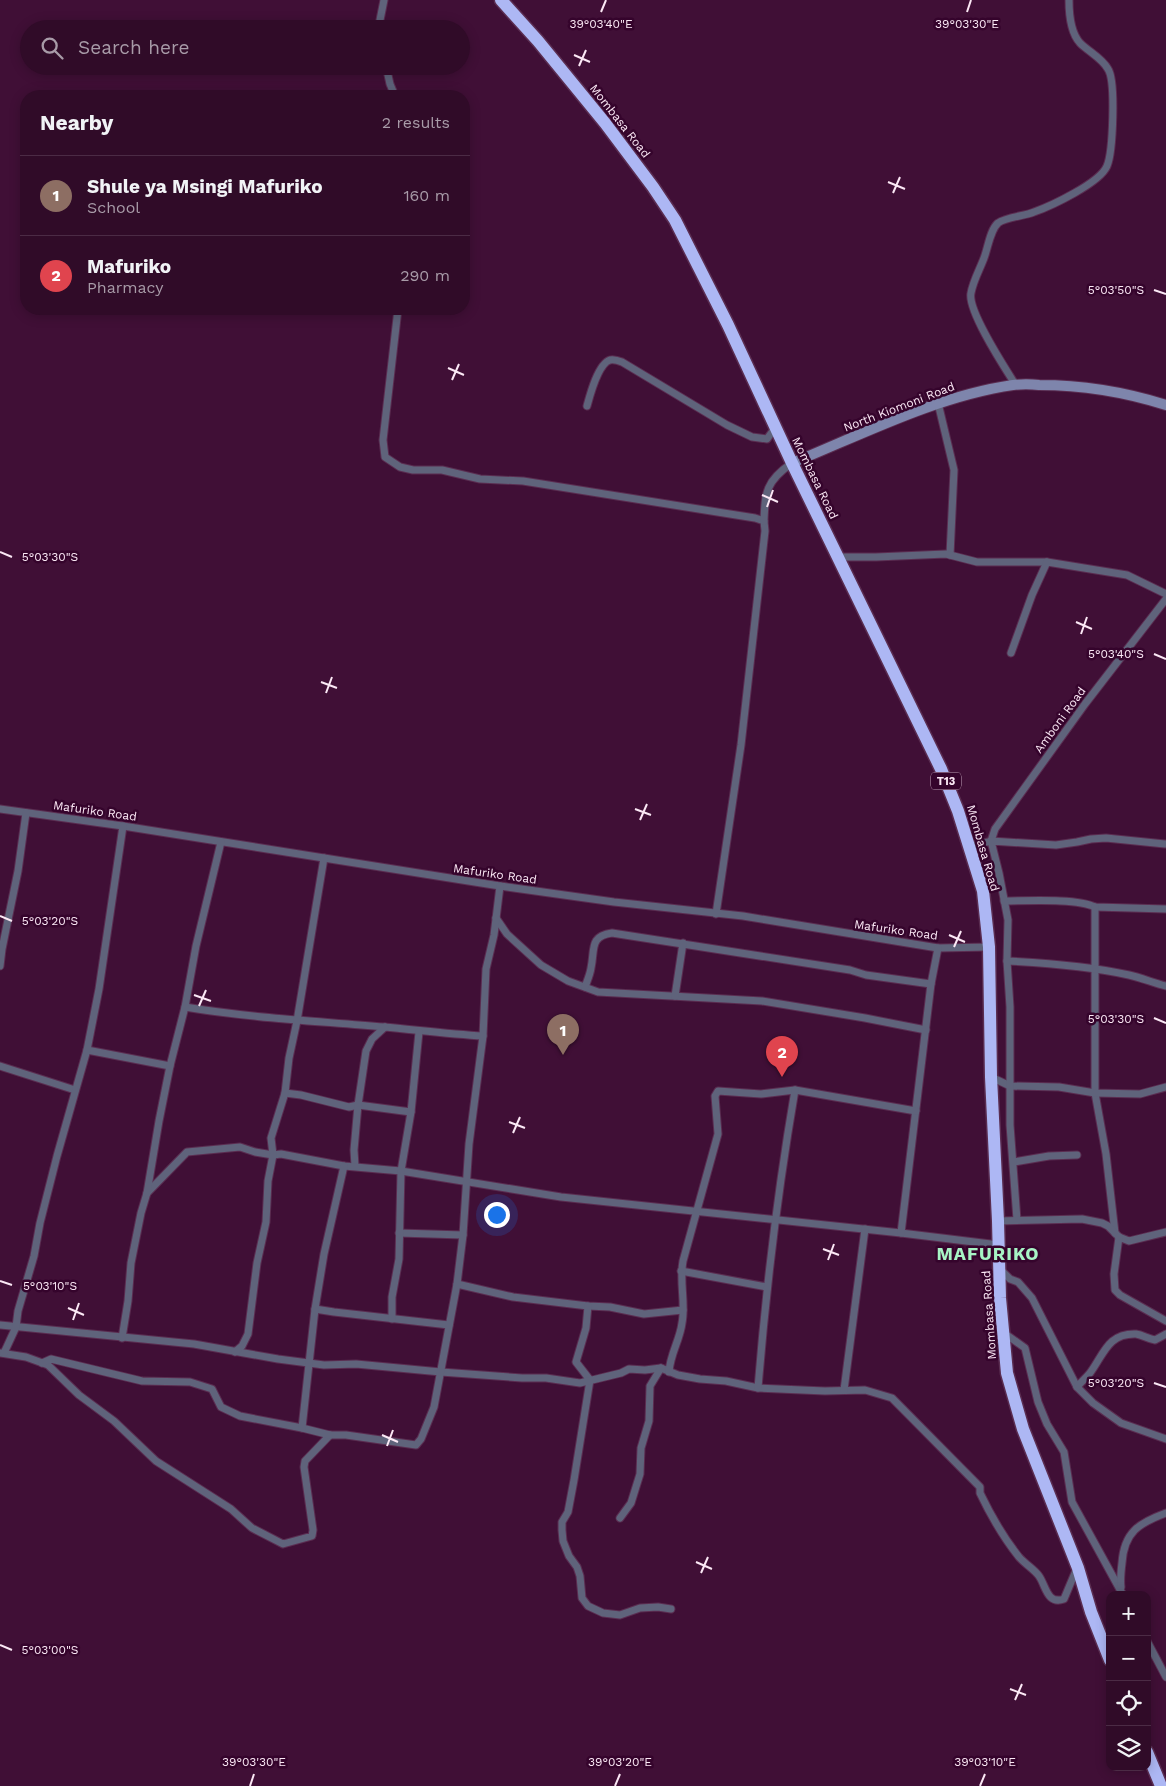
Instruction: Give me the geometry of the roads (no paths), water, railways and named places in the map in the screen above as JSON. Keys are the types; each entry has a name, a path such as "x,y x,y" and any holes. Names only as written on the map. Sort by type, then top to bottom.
{"highway":[{"name":"Mombasa Road","path":"501,0 538,41 605,123 675,220 728,325 775,428 941,769 958,812 983,891 989,947 991,1077 1001,1319 1008,1373 1023,1429 1078,1568 1091,1612 1106,1650"},
{"path":"1151,1762 1161,1786"}],"main road":[{"name":"North Kiomoni Road","path":"792,463 938,403 970,393 1015,384 1070,385 1120,392 1166,405"}],"street":[{"path":"380,20 384,0"},
{"path":"1015,384 973,311 970,295 992,231 999,222 1034,213 1071,196 1098,177 1107,168 1110,154 1113,124 1112,84 1109,70 1079,42 1073,29 1069,0"},
{"path":"388,75 392,90"},
{"path":"397,315 383,440 385,457 400,467 413,470 442,470 480,479 523,481 755,518 764,522"},
{"path":"587,406 594,382 603,365 613,359 752,437 767,439 775,428"},
{"path":"938,403 954,470 950,555"},
{"path":"716,914 741,745 765,531 767,489 776,474 792,463"},
{"path":"838,557 950,555 977,562 1047,562 1127,575 1166,594"},
{"path":"1011,653 1032,595 1047,562"},
{"name":"Amboni Road","path":"991,842 995,829 1085,704 1166,599"},
{"name":"Mafuriko Road","path":"0,809 124,826 500,886 743,916 938,948 989,947"},
{"path":"0,966 18,871 26,812"},
{"path":"124,826 98,996 87,1050 40,1222 34,1256 18,1311 16,1327 2,1353 26,1357 48,1365 79,1395 114,1421 156,1461 231,1509 252,1528 283,1544 312,1536 313,1530 304,1467 306,1461 330,1435"},
{"path":"970,847 991,842 1056,845 1106,838 1165,844"},
{"path":"122,1338 128,1302 131,1263 141,1213 148,1192 170,1066 185,1007 196,946 221,842"},
{"path":"991,842 1008,920 1010,1125 1017,1220"},
{"path":"235,1352 242,1346 248,1334 257,1263 266,1222 268,1181 272,1155 271,1138 285,1093 289,1058 297,1021 324,858"},
{"path":"42,1362 51,1359 142,1381 190,1382 212,1389 220,1407 240,1416 330,1435 346,1435 416,1445 421,1438 434,1407 456,1284 463,1235 469,1144 483,1036 486,968 494,935 500,886"},
{"path":"1004,901 1050,901 1088,904 1094,907 1166,909"},
{"path":"1094,907 1095,1092 1117,1235 1114,1274 1115,1290 1120,1295 1166,1321"},
{"path":"496,918 506,934 541,964 568,981 598,992 762,1001 926,1030"},
{"path":"585,988 591,970 593,948 596,940 602,934 612,933 931,984"},
{"path":"675,996 683,943"},
{"path":"900,1233 931,984 938,948"},
{"path":"1007,961 1058,963 1095,968 1131,975 1166,986"},
{"path":"185,1007 297,1021 483,1036"},
{"path":"355,1166 354,1150 358,1106 366,1051 372,1039 385,1027"},
{"path":"392,1319 392,1297 399,1259 401,1171 411,1112 419,1032"},
{"path":"87,1050 170,1066"},
{"path":"0,1066 75,1090"},
{"path":"991,1077 1010,1086 1059,1087 1095,1092 1140,1094 1166,1086"},
{"path":"669,1372 670,1360 680,1333 683,1310 681,1271 718,1134 715,1096 718,1091 761,1094 795,1090 916,1111"},
{"path":"758,1388 767,1287 784,1155 795,1090"},
{"path":"285,1093 302,1095 349,1107 358,1106 411,1112"},
{"path":"148,1192 187,1152 240,1147 272,1155 281,1154 344,1166 401,1171 571,1198 999,1245"},
{"path":"1014,1162 1049,1156 1078,1156"},
{"path":"302,1428 315,1309 324,1254 344,1166"},
{"path":"998,1221 1094,1220 1108,1226 1117,1235 1129,1240 1137,1240 1166,1232"},
{"path":"844,1390 865,1229"},
{"path":"399,1233 463,1235"},
{"path":"999,1268 1010,1278 1018,1282 1032,1298 1077,1387 1093,1403 1121,1423 1166,1439"},
{"path":"681,1271 767,1287"},
{"path":"456,1284 513,1297 610,1307 644,1314 683,1310"},
{"path":"588,1306 586,1328 576,1362 590,1380 568,1512 562,1522 562,1541 577,1567 580,1576 582,1598 588,1606 604,1613 620,1615 640,1608 658,1607 671,1609"},
{"path":"315,1309 449,1325"},
{"path":"0,1324 194,1344 278,1359 324,1364 356,1364 580,1382 621,1373 629,1369 661,1368 669,1372 700,1379 726,1381 758,1388 811,1391 865,1390 892,1398 980,1487 980,1494 1004,1537 1020,1559 1040,1577 1048,1595 1052,1599 1064,1599 1078,1568"},
{"path":"1003,1333 1025,1348 1038,1402 1047,1424 1064,1452 1072,1502 1120,1591"},
{"path":"1077,1387 1091,1372 1108,1344 1115,1339 1134,1334 1155,1340 1166,1334"},
{"path":"620,1518 628,1508 637,1482 641,1448 649,1421 650,1386 661,1368"},
{"path":"1122,1591 1120,1582 1123,1549 1128,1539 1143,1522 1166,1513"},
{"path":"1151,1649 1166,1677"}],"place":[{"name":"Shule ya Msingi Mafuriko","path":"563,1055"},
{"name":"Mafuriko","path":"782,1077"}],"district":[{"name":"MAFURIKO","path":"988,1253"}]}
